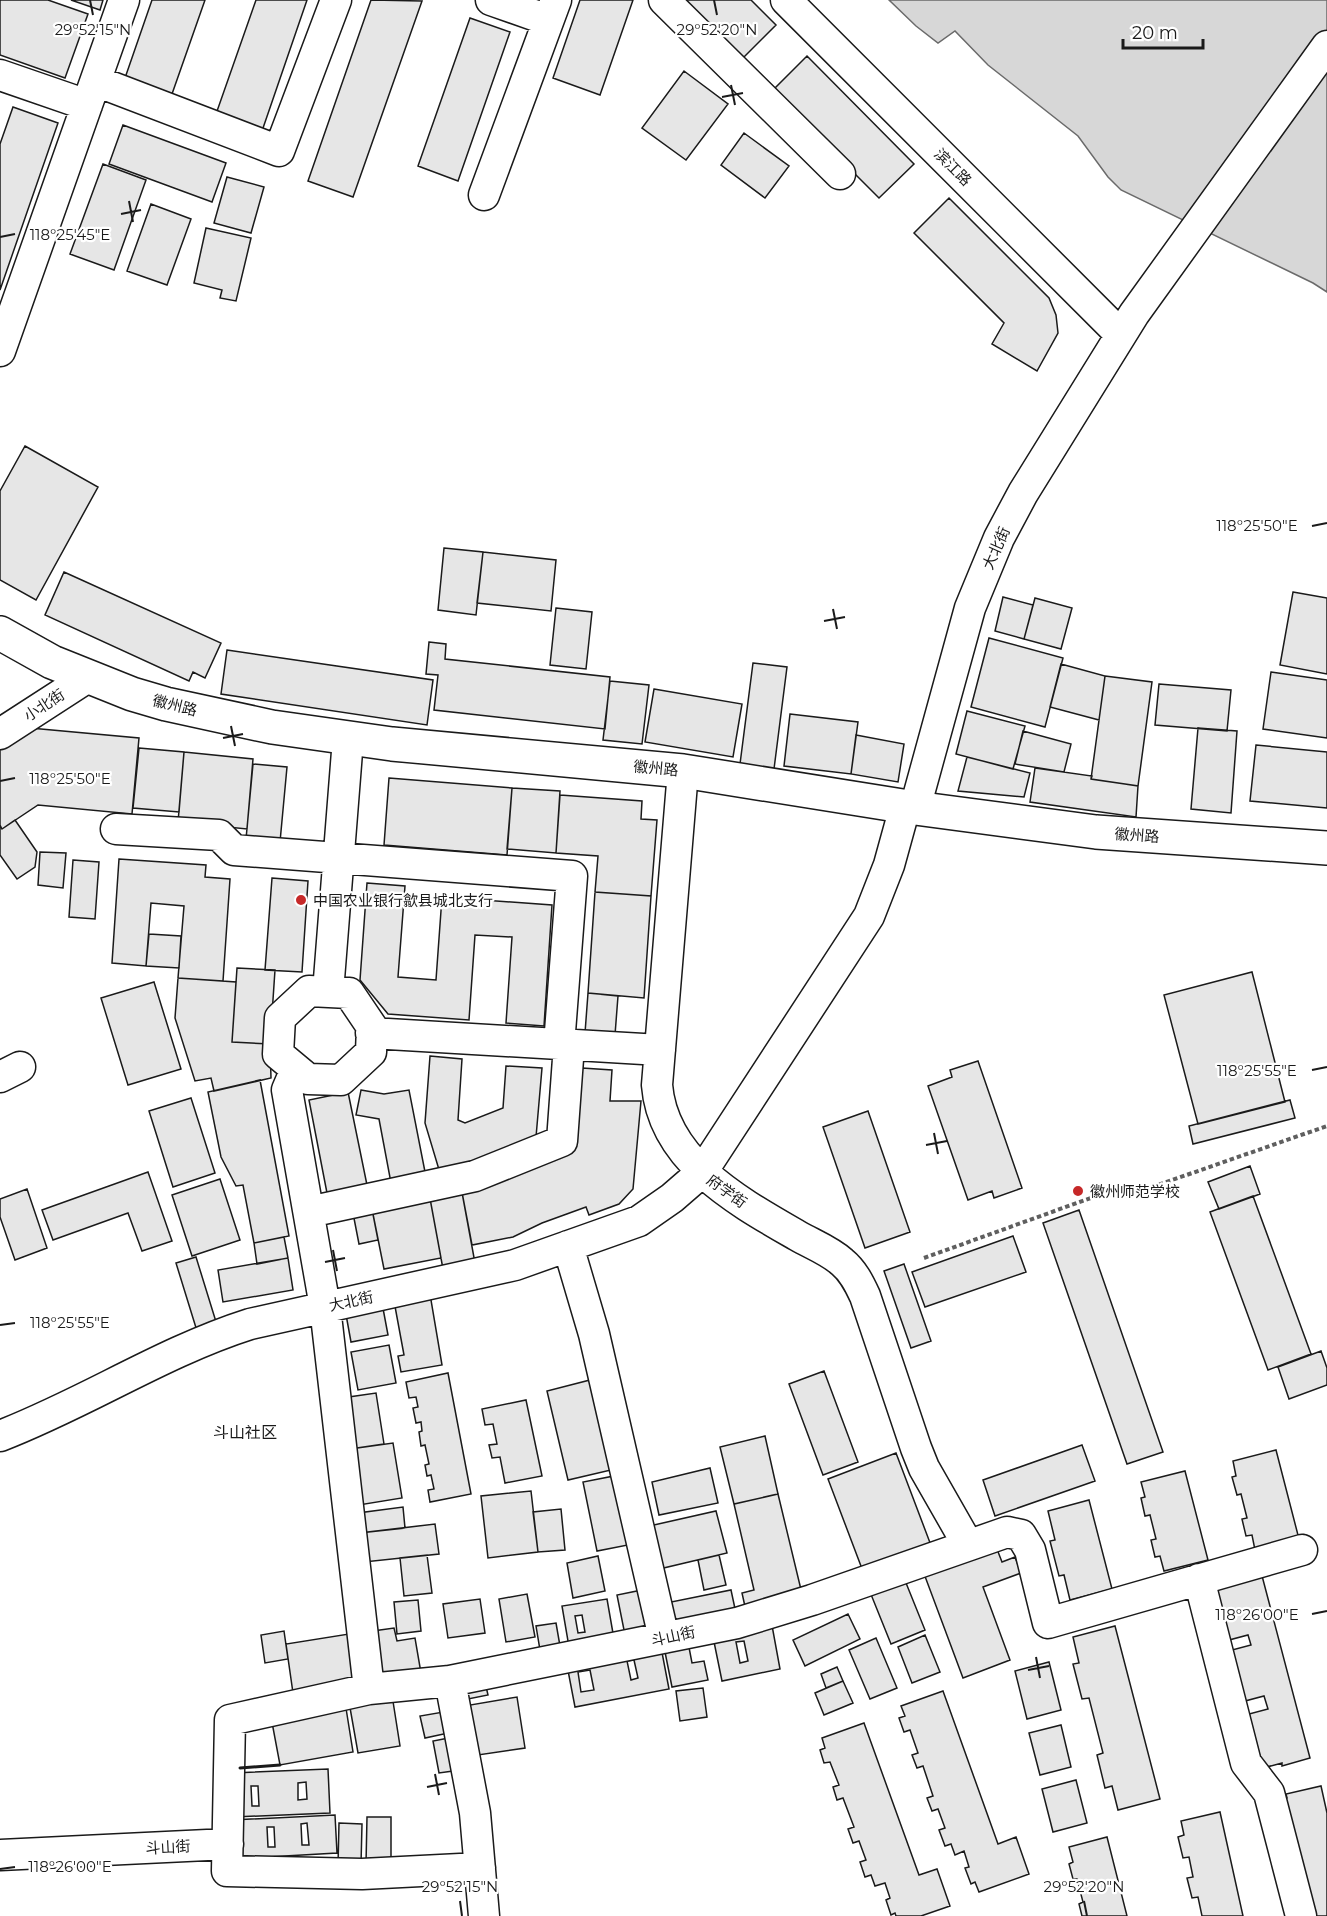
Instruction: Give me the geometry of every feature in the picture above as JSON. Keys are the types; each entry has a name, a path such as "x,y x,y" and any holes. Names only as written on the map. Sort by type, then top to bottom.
{"main road":[{"name":"徽州路","path":"0,633 52,662 132,694 272,728 348,739 683,771 910,807 1096,832 1327,848"}],"street":[{"path":"0,351 124,0"},
{"path":"0,75 92,93 279,151 336,0"},
{"path":"484,195 552,10 491,0"},
{"path":"664,0 840,174"},
{"name":"滨江路","path":"786,0 1128,325"},
{"name":"大北街","path":"0,1436 42,1420 183,1348 218,1334 250,1324 515,1265 639,1221 672,1198 702,1172 869,916 910,807 970,608 999,538 1048,449 1128,325 1327,46"},
{"name":"小北街","path":"0,734 88,677"},
{"path":"328,992 348,739"},
{"name":"府学街","path":"683,771 657,1085 662,1115 674,1137 702,1172 752,1209 841,1261 855,1276 865,1296 924,1468 968,1545"},
{"path":"116,829 219,835 234,850 572,876 561,1141 475,1176 309,1212"},
{"path":"309,991 349,993 372,1027 371,1033 371,1052 341,1080 308,1079 279,1054 280,1018 309,991"},
{"path":"371,1033 660,1050"},
{"path":"296,1069 287,1090 325,1307 369,1689"},
{"path":"568,1246 594,1334 664,1638"},
{"name":"斗山街","path":"0,1855 228,1844 230,1720 369,1689 450,1681 737,1623 801,1604 1007,1532 1021,1535 1030,1550 1048,1623 1199,1579"},
{"path":"1301,1916 1269,1792 1246,1763 1199,1579 1302,1550"},
{"path":"450,1681 475,1814 484,1916"},
{"path":"228,1844 227,1871 362,1874 480,1868"}],"path":[{"path":"924,1258 1099,1195 1132,1194 1327,1126"}],"shaded area":[{"path":"889,0 1327,0 1327,292 1313,283 1121,190 1108,177 1078,136 988,65 955,31 938,43"}],"building":[{"path":"0,0 48,0 88,14 65,78 0,55"},
{"path":"71,0 103,0 100,10"},
{"path":"152,0 205,0 172,94 125,78"},
{"path":"256,0 307,0 262,131 216,114"},
{"path":"371,0 422,1 353,197 308,181"},
{"path":"580,0 633,0 600,95 553,78"},
{"path":"681,0 751,0 776,25 741,60"},
{"path":"470,18 510,32 458,181 418,166"},
{"path":"807,56 914,164 879,198 772,91"},
{"path":"684,71 728,104 686,160 642,128"},
{"path":"13,107 58,123 0,290 0,144"},
{"path":"123,125 226,163 212,202 109,164"},
{"path":"744,133 789,166 765,198 721,165"},
{"path":"103,164 146,180 114,270 70,254"},
{"path":"227,177 264,187 251,233 214,223"},
{"path":"949,198 1049,298 1056,315 1058,333 1037,371 992,344 1004,323 914,233"},
{"path":"151,204 191,219 167,285 127,271"},
{"path":"206,228 251,238 236,301 220,298 222,290 194,283"},
{"path":"25,446 98,487 36,600 0,580 0,491"},
{"path":"444,548 483,552 476,615 438,610"},
{"path":"483,552 556,560 551,611 477,603"},
{"path":"64,572 221,643 205,678 193,672 189,681 45,615"},
{"path":"1293,592 1327,598 1327,674 1280,665"},
{"path":"1003,597 1033,605 1024,639 995,631"},
{"path":"1035,598 1072,608 1061,649 1024,639"},
{"path":"556,608 592,612 586,669 550,665"},
{"path":"989,638 1063,658 1045,727 971,707"},
{"path":"429,642 446,644 445,659 610,677 605,729 434,710 438,675 426,674"},
{"path":"227,650 433,680 427,725 221,694"},
{"path":"753,663 787,667 774,769 740,764"},
{"path":"1061,664 1105,676 1099,720 1050,707"},
{"path":"1271,672 1327,680 1327,738 1263,729"},
{"path":"1105,676 1152,682 1138,786 1091,779"},
{"path":"610,681 649,685 642,744 603,740"},
{"path":"1159,684 1231,690 1227,731 1155,725"},
{"path":"654,689 742,704 733,757 645,742"},
{"path":"967,711 1025,726 1013,769 956,754"},
{"path":"790,714 858,722 851,774 784,766"},
{"path":"30,728 139,738 132,814 38,805 2,829 0,825 0,749"},
{"path":"1198,728 1237,731 1231,813 1191,809"},
{"path":"1023,731 1071,744 1064,772 1015,764"},
{"path":"856,735 904,744 898,782 851,774"},
{"path":"1256,745 1327,752 1327,808 1250,801"},
{"path":"139,748 184,752 179,812 133,808"},
{"path":"184,752 253,759 247,829 178,822"},
{"path":"967,757 1030,773 1024,797 958,791"},
{"path":"253,764 287,767 280,842 246,839"},
{"path":"1035,768 1092,776 1091,779 1138,786 1136,817 1030,802"},
{"path":"389,778 512,788 507,855 384,845"},
{"path":"512,788 560,791 556,853 507,849"},
{"path":"560,795 642,801 641,819 657,820 651,896 595,892 598,856 556,853"},
{"path":"15,820 37,852 35,867 17,879 0,855 0,825 2,829"},
{"path":"40,852 66,853 63,888 38,885"},
{"path":"119,859 206,865 205,877 230,879 223,981 178,978 184,906 151,903 146,966 112,963"},
{"path":"73,860 99,862 95,919 69,917"},
{"path":"272,878 308,881 302,972 265,970"},
{"path":"367,883 405,886 398,977 436,980 442,897 552,905 544,1026 506,1023 512,937 475,935 469,1020 388,1014 360,980"},
{"path":"595,892 651,896 644,998 588,993"},
{"path":"149,934 181,936 179,968 146,966"},
{"path":"237,968 275,970 270,1044 232,1042"},
{"path":"1252,972 1285,1102 1198,1124 1164,995"},
{"path":"178,978 236,982 232,1042 270,1044 271,1078 214,1091 211,1078 195,1081 175,1018"},
{"path":"154,982 181,1069 128,1085 101,998"},
{"path":"588,993 618,996 615,1035 585,1033"},
{"path":"430,1056 462,1059 458,1120 465,1123 503,1108 506,1066 542,1068 536,1137 440,1173 425,1123"},
{"path":"978,1061 1022,1188 994,1198 992,1191 968,1200 928,1086 952,1077 950,1070"},
{"path":"582,1068 612,1070 610,1101 641,1101 633,1189 619,1204 589,1215 586,1207 542,1223 513,1237 472,1245 461,1187 577,1141"},
{"path":"260,1080 289,1236 254,1243 243,1185 236,1186 221,1157 208,1092"},
{"path":"361,1090 384,1094 409,1090 426,1177 391,1183 379,1119 356,1115"},
{"path":"348,1092 367,1185 327,1193 309,1100"},
{"path":"191,1098 215,1173 173,1187 149,1111"},
{"path":"1290,1100 1295,1118 1193,1144 1189,1126"},
{"path":"868,1111 910,1232 865,1248 823,1127"},
{"path":"1250,1166 1260,1194 1219,1209 1208,1182"},
{"path":"148,1172 172,1241 142,1251 128,1213 53,1240 42,1210"},
{"path":"220,1179 240,1240 192,1256 172,1195"},
{"path":"461,1187 475,1263 443,1269 429,1193"},
{"path":"27,1189 47,1248 15,1260 0,1217 0,1199"},
{"path":"429,1193 441,1258 384,1269 371,1204"},
{"path":"1253,1196 1311,1354 1268,1370 1210,1212"},
{"path":"371,1204 378,1240 359,1244 352,1208"},
{"path":"1079,1210 1163,1452 1127,1464 1043,1223"},
{"path":"1013,1236 1026,1272 925,1307 912,1272"},
{"path":"284,1237 288,1258 257,1264 254,1243"},
{"path":"196,1257 217,1325 197,1331 176,1263"},
{"path":"288,1258 293,1290 223,1302 218,1270"},
{"path":"904,1264 931,1341 911,1348 884,1271"},
{"path":"430,1294 442,1365 401,1372 398,1356 404,1355 394,1301"},
{"path":"382,1303 388,1335 351,1342 345,1309"},
{"path":"389,1345 396,1383 358,1390 351,1352"},
{"path":"1321,1351 1327,1368 1327,1385 1289,1399 1278,1367"},
{"path":"824,1371 858,1462 823,1475 789,1384"},
{"path":"448,1373 471,1494 430,1502 428,1490 434,1489 431,1475 427,1476 425,1465 429,1464 425,1445 421,1446 419,1432 422,1431 421,1422 416,1423 413,1408 418,1407 416,1397 409,1398 406,1382"},
{"path":"590,1380 611,1470 568,1480 547,1391"},
{"path":"376,1393 384,1444 350,1449 342,1398"},
{"path":"526,1400 542,1476 505,1483 500,1457 492,1458 489,1445 497,1444 493,1424 485,1425 482,1409"},
{"path":"765,1436 778,1494 734,1504 720,1447"},
{"path":"393,1443 402,1498 359,1505 350,1449"},
{"path":"1082,1445 1095,1481 995,1516 983,1480"},
{"path":"1276,1450 1299,1539 1255,1550 1252,1535 1246,1536 1242,1519 1247,1518 1241,1494 1237,1495 1232,1477 1236,1476 1233,1461"},
{"path":"896,1453 932,1548 864,1574 828,1479"},
{"path":"710,1468 718,1503 659,1515 652,1482"},
{"path":"1185,1471 1208,1560 1164,1571 1160,1556 1155,1557 1151,1540 1156,1539 1150,1515 1145,1516 1141,1498 1145,1497 1141,1482"},
{"path":"614,1476 628,1545 597,1551 583,1482"},
{"path":"531,1491 538,1552 488,1558 481,1496"},
{"path":"778,1494 803,1598 746,1611 742,1593 754,1590 734,1504"},
{"path":"1089,1500 1112,1589 1070,1600 1064,1575 1059,1576 1050,1541 1055,1540 1048,1511"},
{"path":"403,1507 405,1528 360,1533 358,1513"},
{"path":"561,1509 565,1550 538,1552 533,1512"},
{"path":"716,1511 727,1553 655,1570 645,1527"},
{"path":"435,1524 439,1554 364,1562 360,1533"},
{"path":"995,1544 1002,1562 1015,1557 1021,1573 983,1587 1010,1660 963,1678 923,1571"},
{"path":"427,1555 432,1593 404,1596 400,1558"},
{"path":"719,1555 726,1585 704,1590 698,1560"},
{"path":"598,1556 605,1591 573,1598 567,1563"},
{"path":"1261,1572 1310,1758 1282,1766 1282,1763 1263,1768 1249,1714 1268,1709 1264,1696 1245,1701 1232,1650 1251,1645 1248,1635 1229,1640 1214,1584"},
{"path":"902,1573 925,1630 891,1644 868,1587"},
{"path":"642,1590 650,1633 625,1635 617,1595"},
{"path":"731,1590 737,1618 671,1631 666,1603"},
{"path":"527,1594 535,1637 506,1642 499,1599"},
{"path":"480,1599 485,1633 448,1638 443,1604"},
{"path":"607,1599 614,1639 569,1647 562,1606","holes":["582,1615 585,1632 578,1633 575,1616"]},
{"path":"418,1600 421,1631 397,1634 394,1602"},
{"path":"848,1614 860,1639 805,1666 793,1640"},
{"path":"771,1620 780,1669 722,1681 712,1632","holes":["744,1641 748,1661 740,1663 736,1642"]},
{"path":"556,1623 560,1646 540,1650 536,1626"},
{"path":"1115,1626 1160,1799 1118,1810 1112,1786 1105,1788 1097,1755 1103,1753 1089,1698 1082,1699 1073,1664 1079,1663 1073,1637"},
{"path":"394,1628 397,1641 415,1638 421,1673 374,1681 366,1632"},
{"path":"284,1631 288,1659 265,1663 261,1635"},
{"path":"355,1633 362,1682 293,1693 286,1644"},
{"path":"925,1635 940,1672 912,1683 898,1647"},
{"path":"687,1637 692,1663 704,1661 708,1680 672,1687 663,1642"},
{"path":"876,1638 897,1688 870,1699 849,1650"},
{"path":"660,1642 669,1689 575,1707 566,1660","holes":["634,1660 638,1678 631,1680 627,1661","590,1670 594,1690 581,1692 578,1672"]},
{"path":"1049,1662 1061,1710 1027,1719 1015,1671"},
{"path":"837,1667 843,1681 826,1688 821,1674"},
{"path":"484,1678 488,1695 458,1701"},
{"path":"843,1681 853,1703 824,1715 815,1693"},
{"path":"703,1688 707,1717 680,1721 676,1691"},
{"path":"943,1691 998,1844 1016,1837 1029,1874 979,1892 975,1882 971,1884 965,1868 969,1867 964,1851 955,1855 951,1844 945,1846 939,1830 945,1828 938,1809 932,1811 927,1798 933,1796 923,1766 917,1768 912,1755 918,1753 910,1730 904,1732 899,1718 905,1716 901,1706"},
{"path":"392,1695 400,1746 358,1753 349,1702"},
{"path":"517,1697 525,1748 478,1755 470,1705"},
{"path":"345,1702 353,1752 280,1765 271,1717"},
{"path":"449,1711 453,1732 425,1738 420,1716"},
{"path":"864,1723 919,1875 937,1869 950,1906 921,1916 896,1916 895,1913 891,1915 886,1900 890,1898 885,1883 875,1886 871,1875 865,1877 860,1862 866,1860 859,1841 853,1843 848,1829 854,1827 843,1798 837,1800 833,1787 839,1785 830,1762 824,1763 820,1750 825,1748 822,1738"},
{"path":"1061,1725 1071,1767 1040,1775 1029,1733"},
{"path":"454,1737 460,1770 439,1773 433,1741"},
{"path":"328,1769 330,1813 234,1817 233,1773","holes":["306,1782 307,1799 298,1800 298,1783","251,1786 258,1786 259,1806 252,1806"]},
{"path":"1076,1780 1087,1823 1053,1832 1042,1789"},
{"path":"1321,1786 1327,1813 1327,1916 1307,1916 1281,1799 1287,1798 1286,1794"},
{"path":"1220,1812 1243,1916 1202,1916 1198,1897 1192,1898 1187,1878 1193,1877 1189,1857 1183,1858 1178,1837 1184,1835 1181,1821"},
{"path":"335,1815 337,1853 234,1859 232,1820","holes":["307,1823 309,1845 302,1845 301,1824","267,1827 274,1827 275,1847 268,1847"]},
{"path":"367,1817 391,1817 391,1864 366,1864"},
{"path":"339,1823 362,1824 361,1865 338,1865"},
{"path":"1107,1837 1127,1916 1082,1916 1079,1904 1083,1902 1077,1879 1073,1879 1069,1864 1073,1862 1069,1847"}],"wall":[{"path":"240,1768 280,1765"}],"place":[{"name":"中国农业银行歙县城北支行","path":"301,900"},
{"name":"徽州师范学校","path":"1078,1191"}],"district":[{"name":"斗山社区","path":"245,1432"}]}
